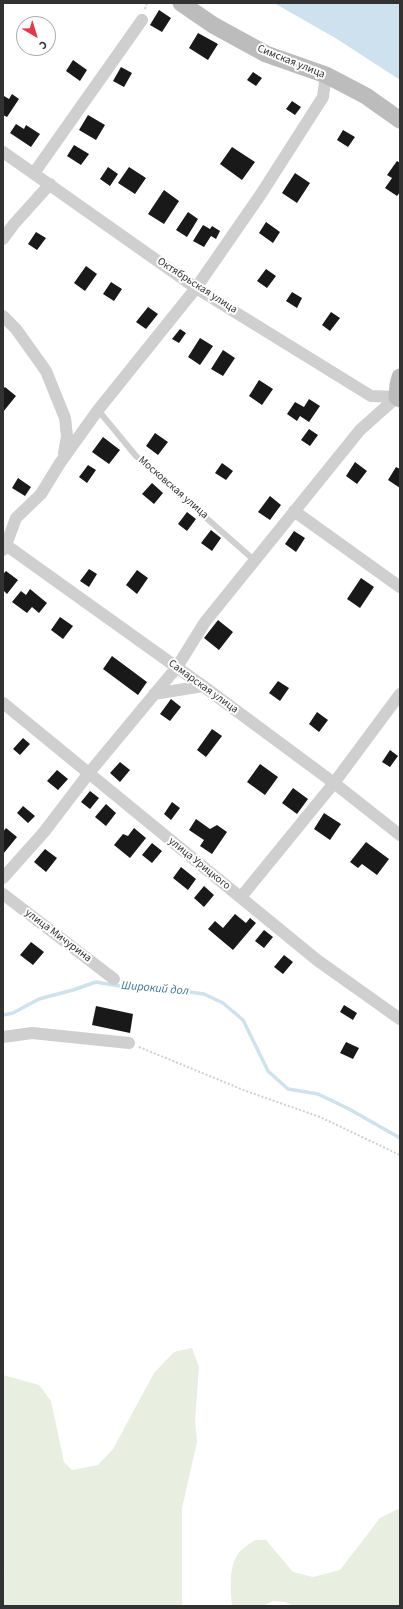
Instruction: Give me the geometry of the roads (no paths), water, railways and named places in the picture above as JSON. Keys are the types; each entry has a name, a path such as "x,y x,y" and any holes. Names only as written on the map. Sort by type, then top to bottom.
{"main road":[{"name":"Симская улица","path":"181,3 213,25 266,54 326,75 366,96 400,120"},
{"path":"399,398 398,385 400,377"}],"street":[{"path":"34,173 142,20"},
{"path":"4,546 16,518 41,494 60,463 98,410 196,288 261,194 323,98 326,75"},
{"name":"Октябрьская улица","path":"3,152 196,288 371,396 399,398"},
{"path":"3,239 14,224 50,184"},
{"path":"3,316 16,329 46,371 65,418 67,445 60,463"},
{"path":"3,878 44,832 89,774 177,667 205,622 360,430 399,398"},
{"path":"294,511 400,587"},
{"name":"Самарская улица","path":"4,546 177,667 334,783 400,835"},
{"path":"154,694 203,686"},
{"path":"240,897 334,783 400,694"},
{"name":"улица Урицкого","path":"3,703 317,960 400,1019"},
{"name":"улица Мичурина","path":"3,894 114,978"},
{"path":"3,1036 32,1033 129,1043"}],"lane":[{"name":"Московская улица","path":"98,410 136,456 254,560"}],"water":[{"path":"274,3 400,3 400,80 337,39"}],"waterway":[{"name":"Широкий дол","path":"3,1015 13,1013 39,999 96,982 125,987 154,987 204,994 223,1003 243,1020 268,1071 288,1089 318,1094 349,1109 400,1138"}]}
